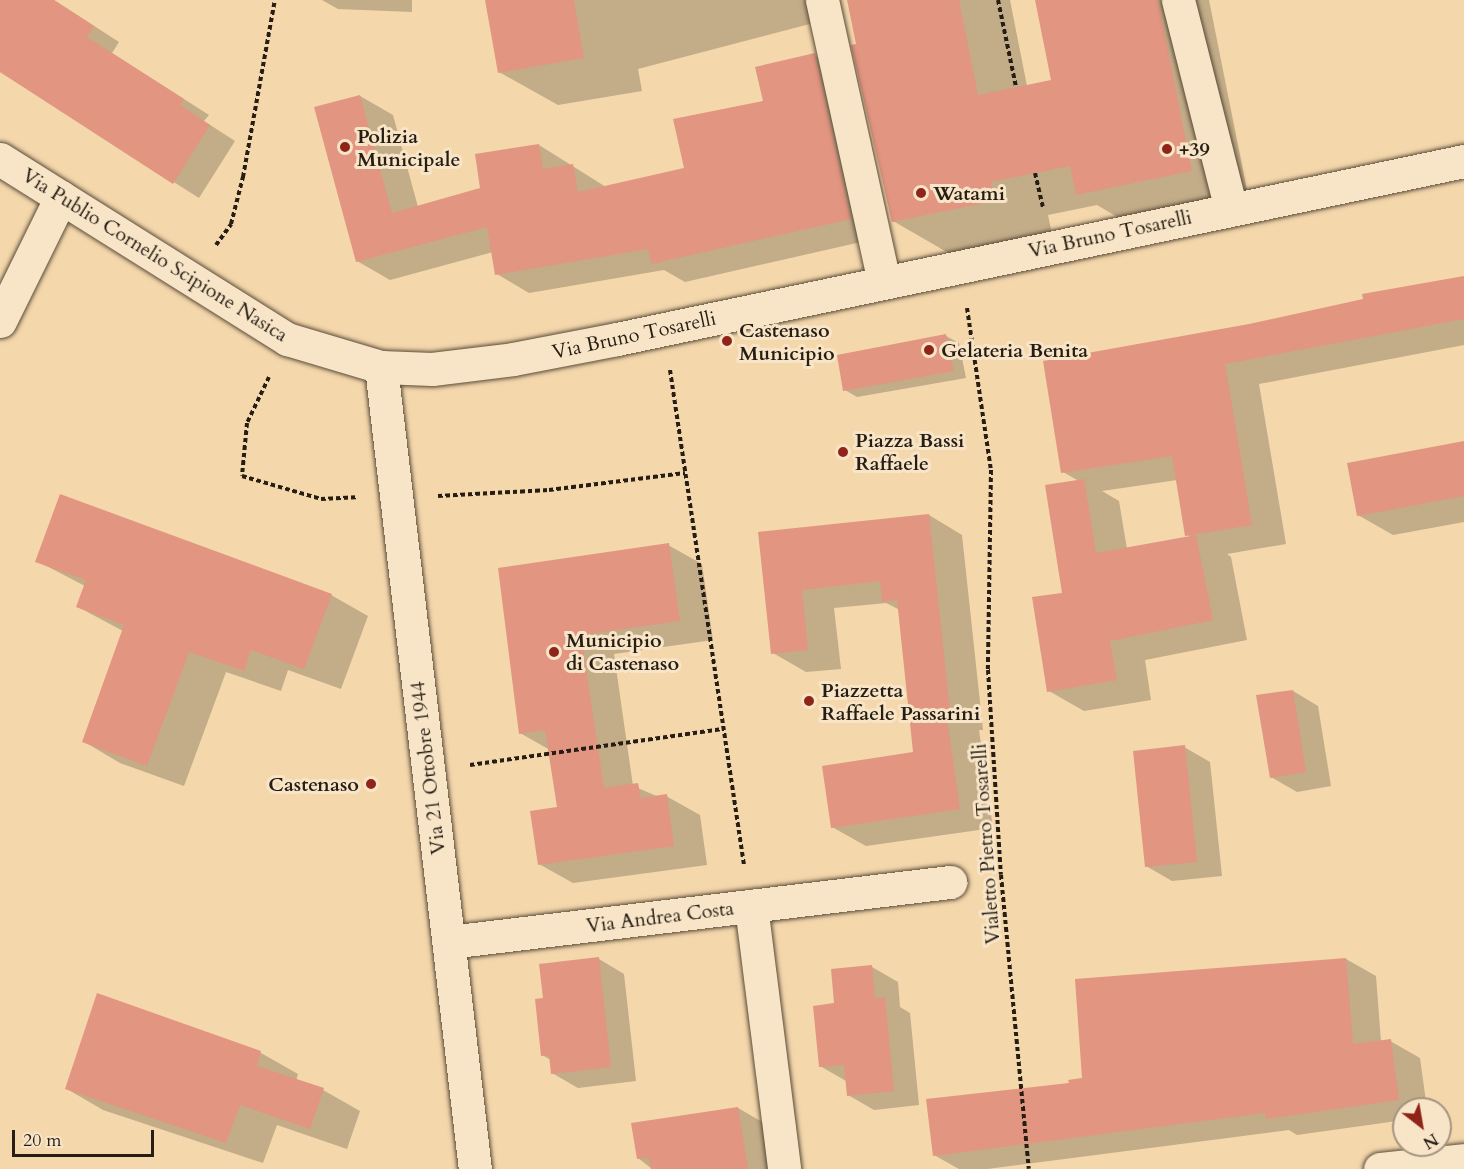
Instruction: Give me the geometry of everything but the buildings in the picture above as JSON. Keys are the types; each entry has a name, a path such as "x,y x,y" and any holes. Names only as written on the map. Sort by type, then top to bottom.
{"street":[{"path":"822,0 884,282"},
{"path":"1178,0 1231,209"},
{"name":"Via Publio Cornelio Scipione Nasica","path":"0,159 287,339 381,367"},
{"name":"Via Bruno Tosarelli","path":"381,367 432,369 513,359 1464,161"},
{"path":"0,321 61,197"},
{"name":"Via 21 Ottobre 1944","path":"381,367 475,1169"},
{"path":"751,906 950,882"},
{"name":"Via Andrea Costa","path":"449,942 751,906 784,1169"},
{"path":"1380,1169 1464,1160"}],"path":[{"path":"192,280 231,224 275,0"},
{"path":"998,0 1016,87"},
{"name":"Vialetto Pietro Tosarelli","path":"961,265 991,470 988,670 1001,875 1029,1169"},
{"path":"664,329 722,729 751,906"},
{"path":"429,771 722,729"}],"place":[{"name":"Polizia Municipale","path":"345,147"},
{"name":"+39","path":"1167,149"},
{"name":"Watami","path":"921,193"},
{"name":"Castenaso Municipio","path":"727,341"},
{"name":"Gelateria Benita","path":"929,350"},
{"name":"Piazza Bassi Raffaele","path":"843,452"},
{"name":"Municipio di Castenaso","path":"554,652"},
{"name":"Piazzetta Raffaele Passarini","path":"809,701"},
{"name":"Castenaso","path":"371,784"}]}
